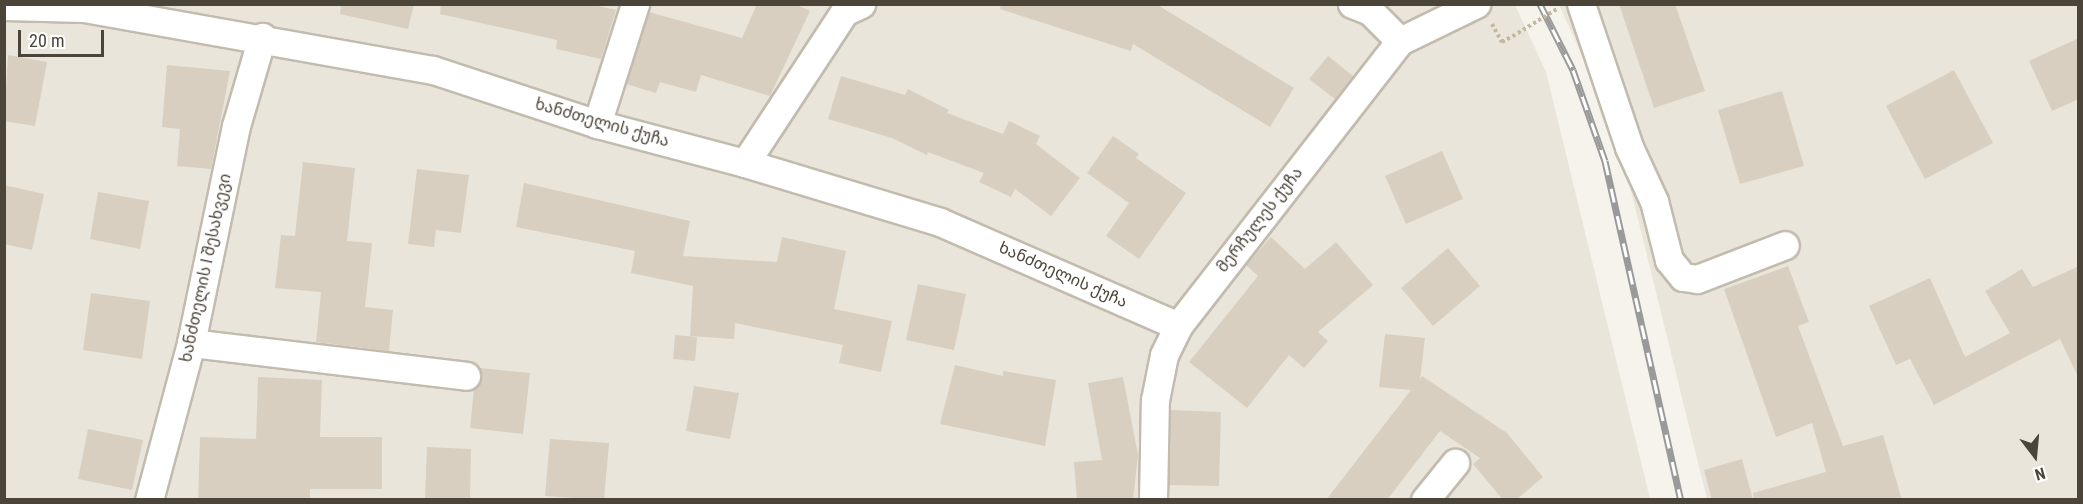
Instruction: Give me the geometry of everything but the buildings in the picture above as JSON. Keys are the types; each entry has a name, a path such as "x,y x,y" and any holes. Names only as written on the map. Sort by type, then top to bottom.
{"street":[{"path":"597,124 635,4"},
{"path":"745,163 844,12 861,4"},
{"path":"1352,4 1370,11 1400,41"},
{"name":"ხანძთელის ქუჩა","path":"4,6 30,5 193,15 262,37 433,70 597,124 745,163 940,222 1178,326"},
{"path":"1569,7 1654,201 1669,260 1683,277 1697,279 1785,245"},
{"name":"მერჩულეს ქუჩა","path":"1153,500 1155,400 1164,355 1178,326 1400,41 1481,9"},
{"name":"ხანძთელის I შესახვევი","path":"149,500 191,343 236,126 262,37"},
{"path":"191,343 466,376"},
{"path":"1425,500 1455,463"}],"path":[{"path":"1481,9 1502,42 1569,7"}],"shaded area":[{"path":"4,5 1515,5 1546,72 1650,499 5,499"},
{"path":"1559,5 2078,5 2078,499 1707,499 1616,130"}],"railway":[{"path":"1540,4 1573,70 1605,161 1681,500"}]}
